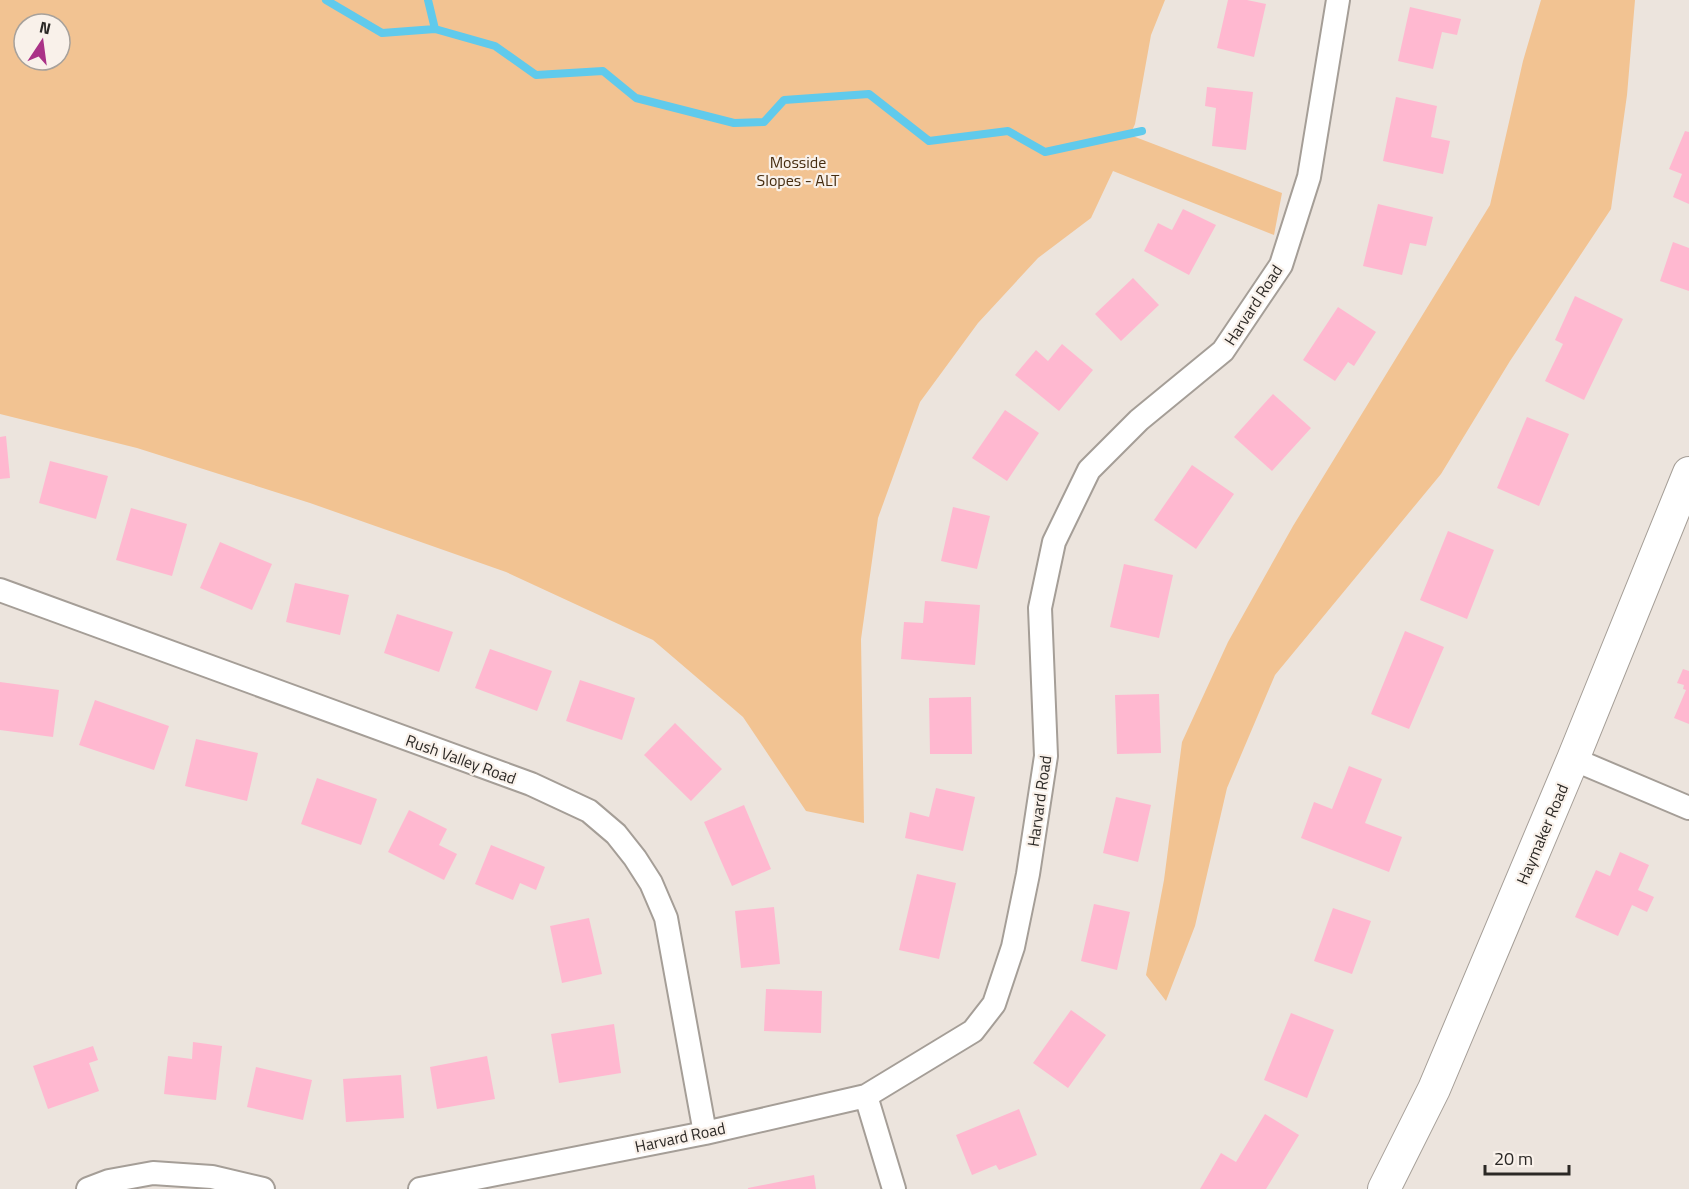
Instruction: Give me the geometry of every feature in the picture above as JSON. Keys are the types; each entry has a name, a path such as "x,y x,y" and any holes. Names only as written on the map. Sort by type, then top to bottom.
{"main road":[{"name":"Haymaker Road","path":"1384,1189 1434,1089 1573,759 1689,474"}],"street":[{"name":"Harvard Road","path":"420,1189 705,1133 866,1096 973,1031 994,1004 1013,946 1028,874 1046,756 1040,608 1054,542 1089,470 1139,420 1223,351 1281,265 1309,177 1338,0"},
{"name":"Rush Valley Road","path":"0,590 531,784 589,811 616,834 635,858 651,883 666,918 705,1133"},
{"path":"1573,759 1689,808"},
{"path":"866,1096 894,1189"},
{"path":"88,1189 109,1181 153,1173 212,1177 263,1189"}],"green space":[{"name":"Mosside Slopes - ALT","path":"0,0 1165,0 1151,35 1135,124 1130,135 1282,193 1274,235 1113,171 1091,218 1038,258 978,323 920,402 878,518 861,639 864,823 806,811 743,717 653,640 506,572 310,503 137,448 0,414"},
{"path":"1541,0 1635,0 1627,95 1611,209 1510,361 1441,474 1275,675 1227,788 1195,926 1166,1001 1146,975 1164,880 1182,742 1228,642 1293,526 1490,205 1523,61"}],"building":[{"path":"1228,0 1247,0 1266,4 1254,57 1217,48"},
{"path":"1410,7 1461,19 1457,35 1442,32 1433,69 1398,61"},
{"path":"1207,87 1253,92 1246,150 1212,146 1216,108 1205,106"},
{"path":"1396,97 1437,106 1431,137 1450,141 1443,174 1383,161"},
{"path":"1685,131 1689,132 1689,204 1673,197 1682,174 1669,169"},
{"path":"1378,204 1433,217 1426,246 1410,243 1402,275 1363,266"},
{"path":"1183,209 1216,225 1189,275 1144,251 1158,223 1172,230"},
{"path":"1673,242 1689,248 1689,291 1660,281"},
{"path":"1133,278 1159,305 1121,341 1095,314"},
{"path":"1575,296 1623,319 1584,400 1545,381 1563,344 1555,340"},
{"path":"1338,307 1376,332 1354,366 1348,362 1335,381 1303,360"},
{"path":"1062,344 1093,370 1059,411 1015,375 1036,350 1048,361"},
{"path":"1273,394 1311,428 1272,471 1234,437"},
{"path":"1005,410 1039,433 1007,481 972,458"},
{"path":"1527,417 1569,434 1539,506 1497,488"},
{"path":"6,436 10,478 0,479 0,437"},
{"path":"50,461 108,476 96,519 39,503"},
{"path":"1192,465 1234,494 1196,549 1154,520"},
{"path":"953,507 990,516 977,569 941,561"},
{"path":"131,508 187,524 172,576 116,560"},
{"path":"1448,531 1494,550 1467,619 1420,600"},
{"path":"220,542 272,564 252,610 200,588"},
{"path":"1124,564 1173,575 1159,638 1110,627"},
{"path":"295,583 349,595 340,635 286,622"},
{"path":"925,601 980,605 975,665 901,659 904,622 923,623"},
{"path":"397,614 453,632 439,672 384,653"},
{"path":"1405,631 1444,647 1409,729 1371,714"},
{"path":"490,649 552,671 537,711 475,688"},
{"path":"1683,669 1689,671 1689,724 1674,718 1686,690 1683,689 1684,685 1677,683"},
{"path":"580,680 635,698 622,740 566,721"},
{"path":"0,682 59,690 53,737 0,730"},
{"path":"1159,694 1161,753 1117,754 1115,695"},
{"path":"971,697 972,754 930,754 929,698"},
{"path":"95,700 169,726 154,770 79,745"},
{"path":"675,723 722,769 691,801 644,755"},
{"path":"196,739 258,753 247,801 185,786"},
{"path":"1349,766 1382,779 1365,823 1402,837 1389,872 1301,838 1314,802 1332,809"},
{"path":"317,778 377,799 361,845 301,824"},
{"path":"936,788 975,797 963,851 905,838 910,812 929,817"},
{"path":"1116,797 1151,805 1138,862 1103,853"},
{"path":"744,805 771,869 732,886 704,822"},
{"path":"409,810 447,829 439,845 457,854 444,880 388,852"},
{"path":"491,845 545,867 536,890 520,883 513,900 475,884"},
{"path":"1620,852 1649,865 1638,890 1654,897 1647,912 1632,905 1618,936 1575,917 1596,870 1610,876"},
{"path":"917,874 956,883 939,959 899,950"},
{"path":"1094,904 1130,912 1117,970 1081,961"},
{"path":"774,907 780,964 741,968 735,911"},
{"path":"1333,908 1371,921 1352,974 1314,961"},
{"path":"589,918 602,974 562,983 550,926"},
{"path":"766,989 822,991 821,1033 764,1031"},
{"path":"1071,1010 1106,1035 1068,1088 1033,1063"},
{"path":"1291,1013 1334,1030 1307,1098 1264,1080"},
{"path":"614,1024 621,1073 559,1083 551,1034"},
{"path":"193,1042 222,1046 216,1100 164,1094 168,1056 192,1059"},
{"path":"93,1046 98,1060 89,1063 99,1091 48,1109 33,1066"},
{"path":"487,1056 495,1099 437,1109 430,1067"},
{"path":"256,1067 312,1080 303,1120 247,1107"},
{"path":"401,1075 404,1118 346,1122 343,1079"},
{"path":"1019,1109 1037,1155 999,1170 996,1165 972,1175 956,1135"},
{"path":"1265,1114 1299,1135 1266,1189 1200,1189 1221,1153 1236,1162"},
{"path":"814,1175 816,1189 748,1189 748,1188"}],"waterway":[{"path":"326,0 382,33 435,29 495,46 536,75 603,71 636,98 734,123 764,122 784,100 869,94 929,141 1008,131 1045,152 1142,131"},
{"path":"428,0 435,29"}]}
